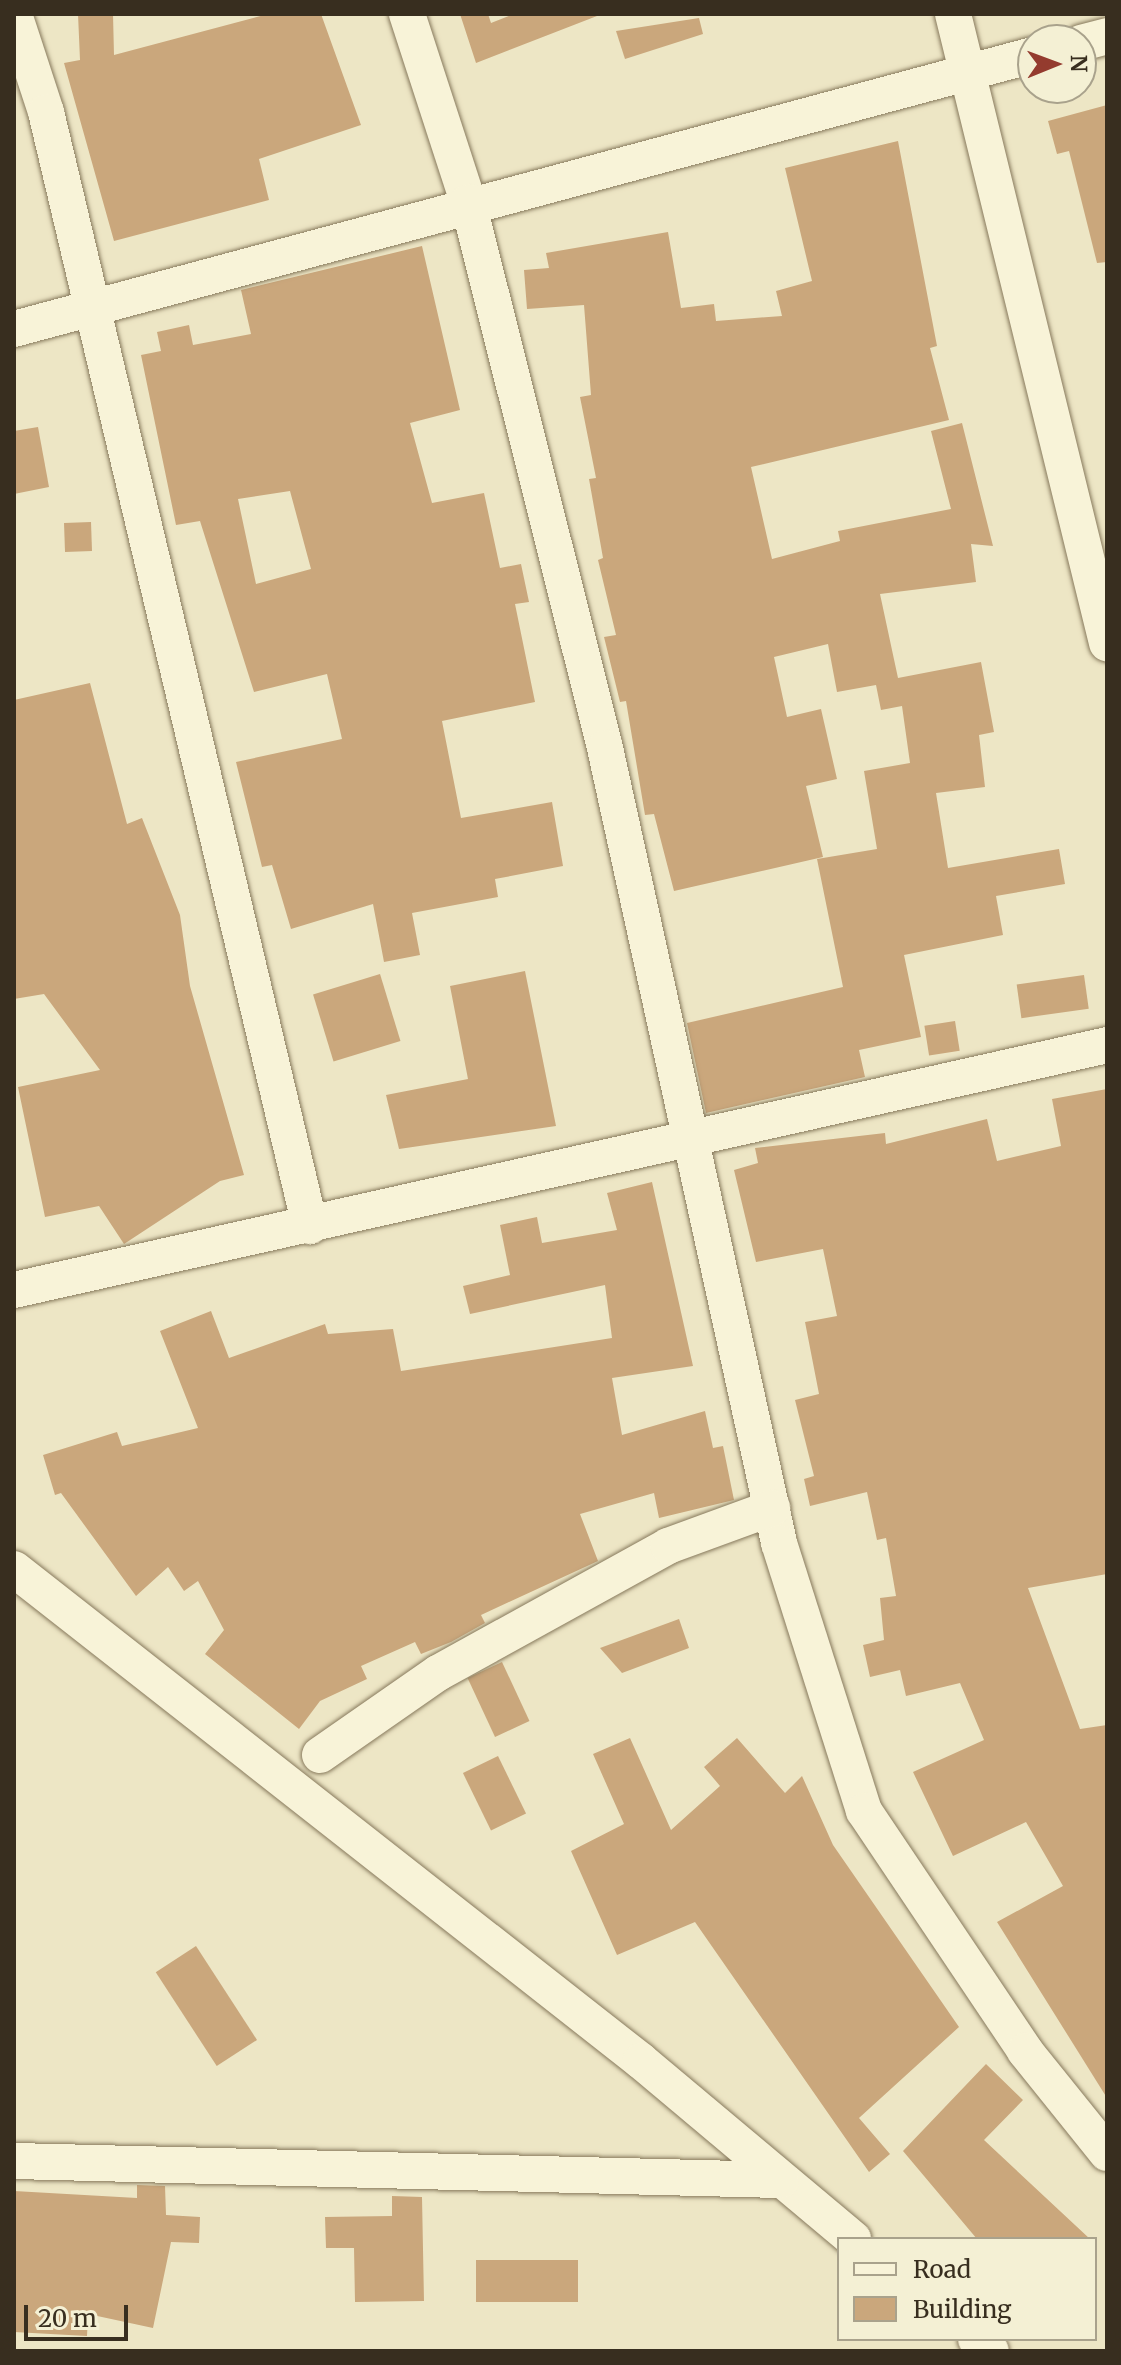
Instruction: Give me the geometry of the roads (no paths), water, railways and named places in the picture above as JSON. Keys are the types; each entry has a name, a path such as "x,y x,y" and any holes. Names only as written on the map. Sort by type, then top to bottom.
{"street":[{"path":"14,14 46,112 90,311 310,1226"},
{"path":"407,14 468,202 605,748 772,1508 864,1811 1025,2051 1107,2153"},
{"path":"953,14 1107,643"},
{"path":"14,329 90,311 468,202 1017,59"},
{"path":"14,1290 690,1144 1107,1045"},
{"path":"320,1755 438,1673 668,1546 772,1508"},
{"path":"14,1569 641,2061 851,2237"},
{"path":"14,2161 781,2180"}]}
